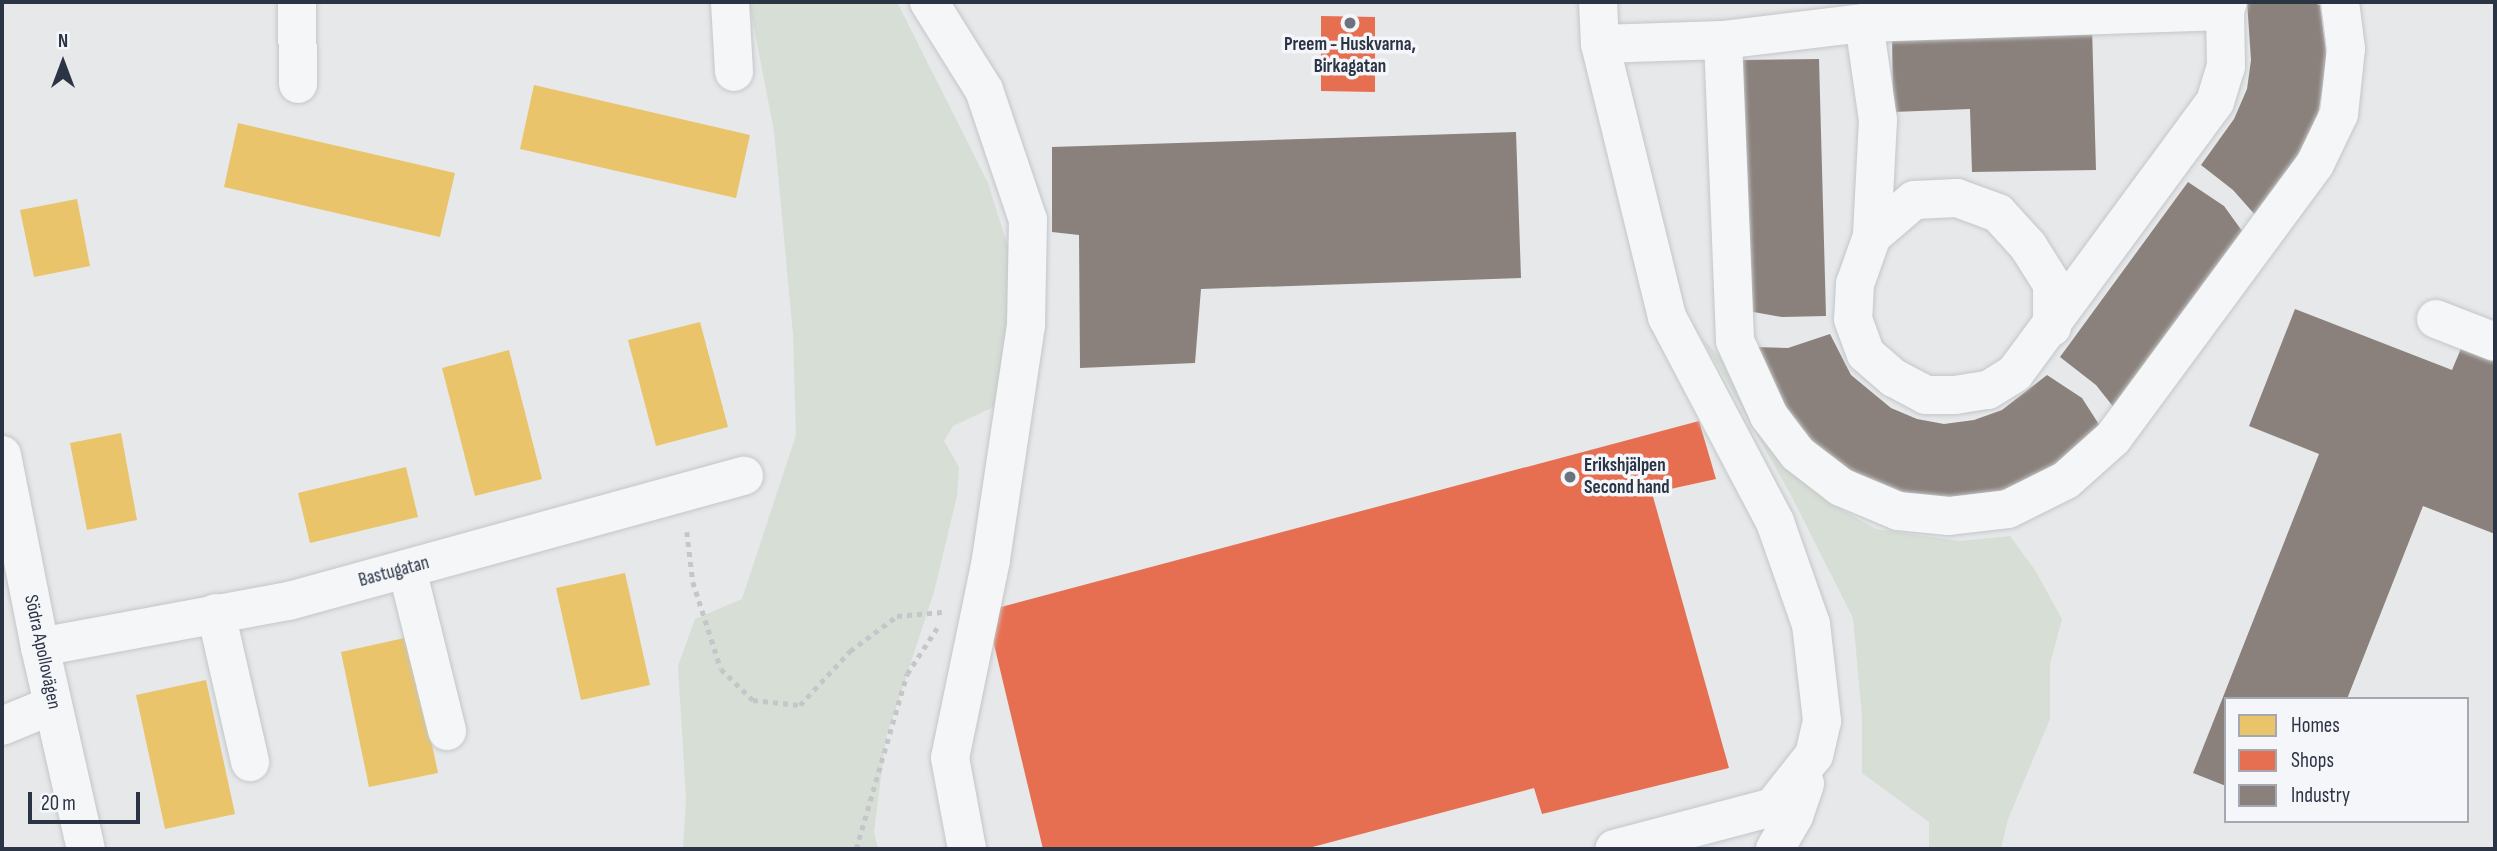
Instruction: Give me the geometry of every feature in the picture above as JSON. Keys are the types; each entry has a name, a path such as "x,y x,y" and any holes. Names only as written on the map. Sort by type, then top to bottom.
{"street":[{"path":"297,2 298,84"},
{"path":"730,2 734,72"},
{"path":"929,2 985,90 1028,220 1024,339 991,560 950,758 967,849"},
{"path":"1598,2 1600,44 1667,317 1776,522 1811,624 1822,721 1794,816 1775,849"},
{"path":"1723,40 1735,341 1769,416 1798,454 1841,487 1898,511 1949,516 2008,509 2066,480 2113,438 2315,164 2339,114 2346,49 2340,2"},
{"path":"1600,44 1723,40 1864,23 2227,6 2226,67 2215,102 2052,327 2015,373 1988,390 1955,395 1926,395 1894,378 1866,354 1853,319 1855,284 1872,236 1878,120 1864,23"},
{"path":"1872,236 1914,200 1957,198 1998,213 2028,246 2052,284 2052,327"},
{"path":"2436,319 2495,341"},
{"name":"Södra Apollovägen","path":"2,455 40,647 86,849"},
{"name":"Bastugatan","path":"40,647 289,601 744,476"},
{"path":"407,569 447,731"},
{"path":"216,613 250,762"},
{"path":"2,726 53,705"},
{"path":"1614,849 1773,807 1814,755"}],"path":[{"path":"682,493 693,582 721,669 753,700 800,705 850,651 897,616 947,612 907,674 856,849"}],"shaded area":[{"path":"749,2 897,2 988,183 1010,253 1009,335 998,405 953,426 944,441 959,467 957,496 934,592 886,738 874,832 878,849 683,849 686,798 678,666 695,619 742,599 796,435 793,334 774,131"},
{"path":"1702,338 1719,356 1764,433 1823,499 1876,529 1960,541 2010,536 2035,570 2062,619 2050,664 2050,719 2008,819 2001,849 1929,849 1929,822 1862,773 1862,716 1853,618 1792,497"}],"building: Homes":[{"path":"534,85 750,135 736,198 520,149"},
{"path":"238,123 455,173 440,237 224,187"},
{"path":"77,199 90,266 34,277 20,210"},
{"path":"700,322 728,427 656,446 628,340"},
{"path":"509,350 542,479 475,496 442,368"},
{"path":"121,433 137,520 87,530 70,443"},
{"path":"406,467 418,517 310,543 298,493"},
{"path":"625,573 650,685 581,700 556,588"},
{"path":"409,637 438,773 369,787 341,652"},
{"path":"206,680 235,814 165,829 136,695"}],"building: Shops":[{"path":"1321,16 1375,17 1375,92 1321,91"},
{"path":"1699,421 1716,479 1652,493 1729,768 1542,814 1534,788 1305,849 1043,849 986,611"}],"building: Industry":[{"path":"2247,2 2310,2 2320,5 2327,60 2318,115 2309,139 2257,217 2233,190 2201,165 2234,119 2247,89 2251,60"},
{"path":"2092,27 2096,170 1972,172 1970,109 1893,112 1892,31"},
{"path":"1819,59 1826,316 1782,317 1748,311 1740,60"},
{"path":"1516,132 1521,278 1201,289 1195,363 1080,368 1079,235 1052,232 1052,147"},
{"path":"2188,182 2224,206 2245,235 2115,409 2096,385 2060,357"},
{"path":"2295,309 2452,370 2465,339 2495,350 2495,534 2423,506 2348,697 2224,697 2224,785 2193,773 2319,454 2249,426"},
{"path":"1830,334 1851,375 1891,408 1917,419 1944,424 1974,420 2002,410 2047,375 2082,398 2100,426 2049,471 2016,489 1934,499 1900,495 1864,482 1810,445 1784,413 1755,347 1788,348"}],"place":[{"name":"Preem - Huskvarna, Birkagatan","path":"1350,23"},
{"name":"Erikshjälpen Second hand","path":"1570,477"}]}
